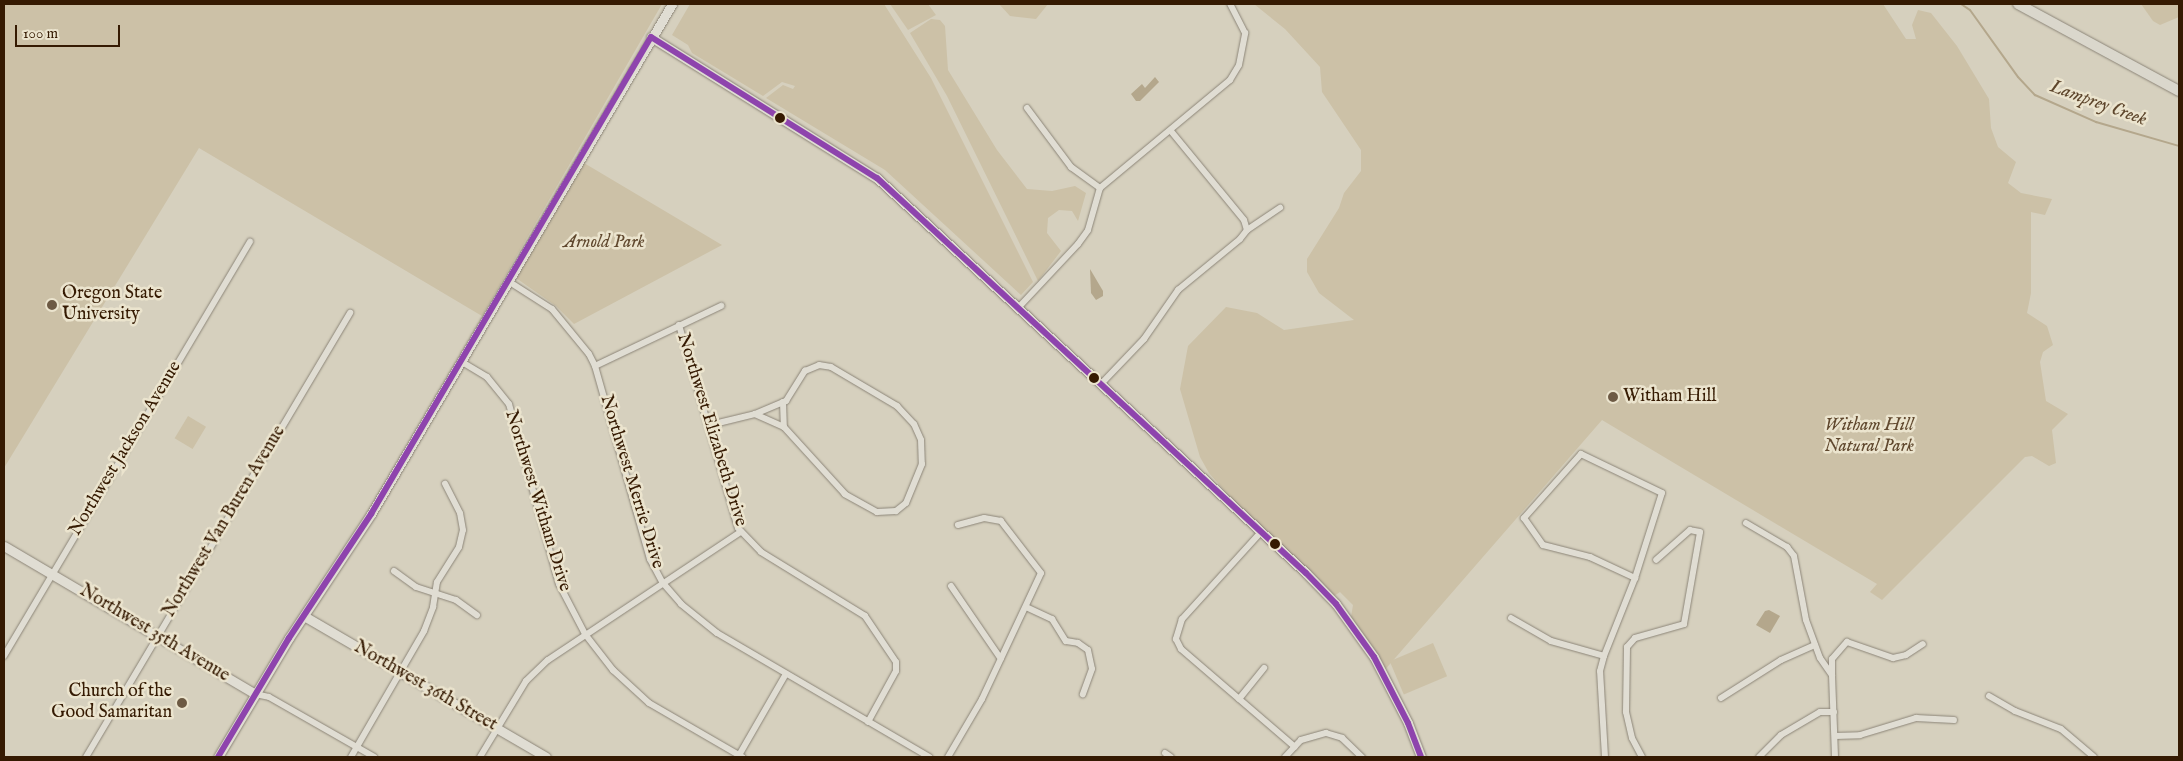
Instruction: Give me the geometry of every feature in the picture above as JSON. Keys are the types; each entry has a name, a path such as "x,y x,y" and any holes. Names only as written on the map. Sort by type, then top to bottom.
{"main road":[{"path":"218,757 304,616 343,559 462,362 672,4"},
{"path":"2018,4 2179,91"},
{"path":"651,37 877,178 1261,532 1323,590 1360,636 1389,683 1421,757"},
{"name":"Northwest 35th Avenue","path":"4,546 256,694"},
{"name":"Northwest 36th Street","path":"304,616 546,757"}],"street":[{"path":"1019,307 1078,244 1088,230 1100,188 1171,131 1230,80 1239,65 1245,33 1230,4"},
{"path":"1027,108 1070,166 1100,188"},
{"path":"1171,131 1244,220 1247,230"},
{"path":"1102,384 1144,339 1178,290 1240,239 1247,230 1280,208"},
{"name":"Northwest Jackson Avenue","path":"4,656 250,242"},
{"name":"Northwest Merrie Drive","path":"508,281 536,297 559,316 595,366 650,559 663,583 695,618 786,674 929,757"},
{"path":"595,366 721,306"},
{"name":"Northwest Van Buren Avenue","path":"86,757 350,312"},
{"name":"Northwest Elizabeth Drive","path":"679,325 741,532 761,552 865,616 896,662 896,671 868,722"},
{"name":"Northwest Witham Drive","path":"462,362 487,378 509,404 559,584 585,634 613,670 649,703 740,757"},
{"path":"710,425 755,414 784,402 808,369 818,365 831,367 908,416 921,440 920,473 901,508 891,512 877,512 839,489 784,427 755,414"},
{"path":"784,402 784,427"},
{"path":"1605,757 1600,671 1604,656 1635,578 1662,493 1581,454 1524,518 1543,545 1590,557 1635,578"},
{"path":"351,757 429,622 439,576 459,547 463,530 460,513 445,484"},
{"path":"948,757 1001,659 1042,573 1001,521 984,518 958,525"},
{"path":"1746,523 1787,547 1794,556 1806,620 1815,645 1832,675"},
{"path":"1642,757 1632,738 1626,712 1626,647 1635,638 1684,624 1700,532 1690,530 1656,560"},
{"path":"480,757 535,672 585,634 741,532"},
{"path":"1261,532 1182,619 1175,635 1180,649 1295,747"},
{"path":"394,571 416,587 456,600 477,615"},
{"path":"951,586 1001,659"},
{"path":"1026,607 1052,619 1066,641 1078,643 1088,650 1092,670 1083,694"},
{"path":"1511,618 1550,640 1604,656"},
{"path":"1835,757 1832,659 1847,642 1893,658 1906,655 1923,644"},
{"path":"1721,698 1781,660 1815,645"},
{"path":"1238,698 1264,668"},
{"path":"740,757 786,674"},
{"path":"256,694 269,697 374,757"},
{"path":"1989,696 2015,711 2061,728 2094,757"},
{"path":"1759,757 1781,735 1820,712 1834,712"},
{"path":"1835,736 1860,735 1916,718 1954,720"},
{"path":"1285,757 1310,736 1326,733 1342,738 1362,757"}],"green space":[{"path":"4,4 662,4 482,316 199,148 4,468"},
{"path":"690,4 884,4 931,78 1033,282 1021,295 885,170 766,98 783,85 793,89 795,86 782,82 763,96 692,53 688,45 672,35"},
{"path":"890,4 928,4 936,15 908,30"},
{"path":"999,4 1048,4 1036,19 1010,16"},
{"name":"Witham Hill Natural Park","path":"1254,4 1883,4 1906,39 1916,39 1912,25 1918,10 1931,13 1957,46 1989,99 1991,128 1998,147 2016,162 2008,183 2021,193 2052,199 2045,215 2031,212 2031,293 2027,313 2047,326 2053,345 2043,352 2040,362 2046,401 2068,414 2052,430 2056,463 2049,466 2032,456 2025,457 1882,600 1870,592 1877,584 1602,420 1383,672 1350,623 1353,605 1340,592 1331,598 1261,532 1209,473 1200,457 1180,389 1188,346 1226,307 1257,313 1284,330 1354,320 1319,293 1307,272 1307,259 1339,208 1344,193 1361,171 1361,150 1322,92 1320,67 1285,29"},
{"path":"2141,4 2179,4 2179,17 2160,25 2153,21"},
{"path":"931,19 940,20 945,26 948,70 997,150 1027,189 1052,191 1075,186 1086,193 1078,221 1072,211 1059,210 1048,218 1047,233 1061,251 1038,281 947,96 910,33"},
{"name":"Arnold Park","path":"584,163 722,245 574,324 556,306 516,278"},
{"path":"188,416 206,427 193,449 175,438"},
{"path":"1433,643 1447,676 1404,695 1390,661"}],"shaded area":[{"path":"1155,77 1159,82 1140,101 1136,101 1131,94 1142,84 1145,88"},
{"path":"1090,269 1103,291 1103,296 1096,300 1091,293"},
{"path":"1769,610 1780,616 1770,633 1756,625 1765,611"}],"waterway":[{"name":"Lamprey Creek","path":"1961,4 1970,10 2018,77 2035,95 2096,122 2179,146"}],"transit line":[{"path":"218,757 289,638 371,514 651,37 877,178 1306,573 1336,604 1374,657 1408,723 1421,757"}],"place":[{"name":"Oregon State University","path":"52,305"},
{"name":"Witham Hill","path":"1613,397"},
{"name":"Church of the Good Samaritan","path":"182,703"}]}
